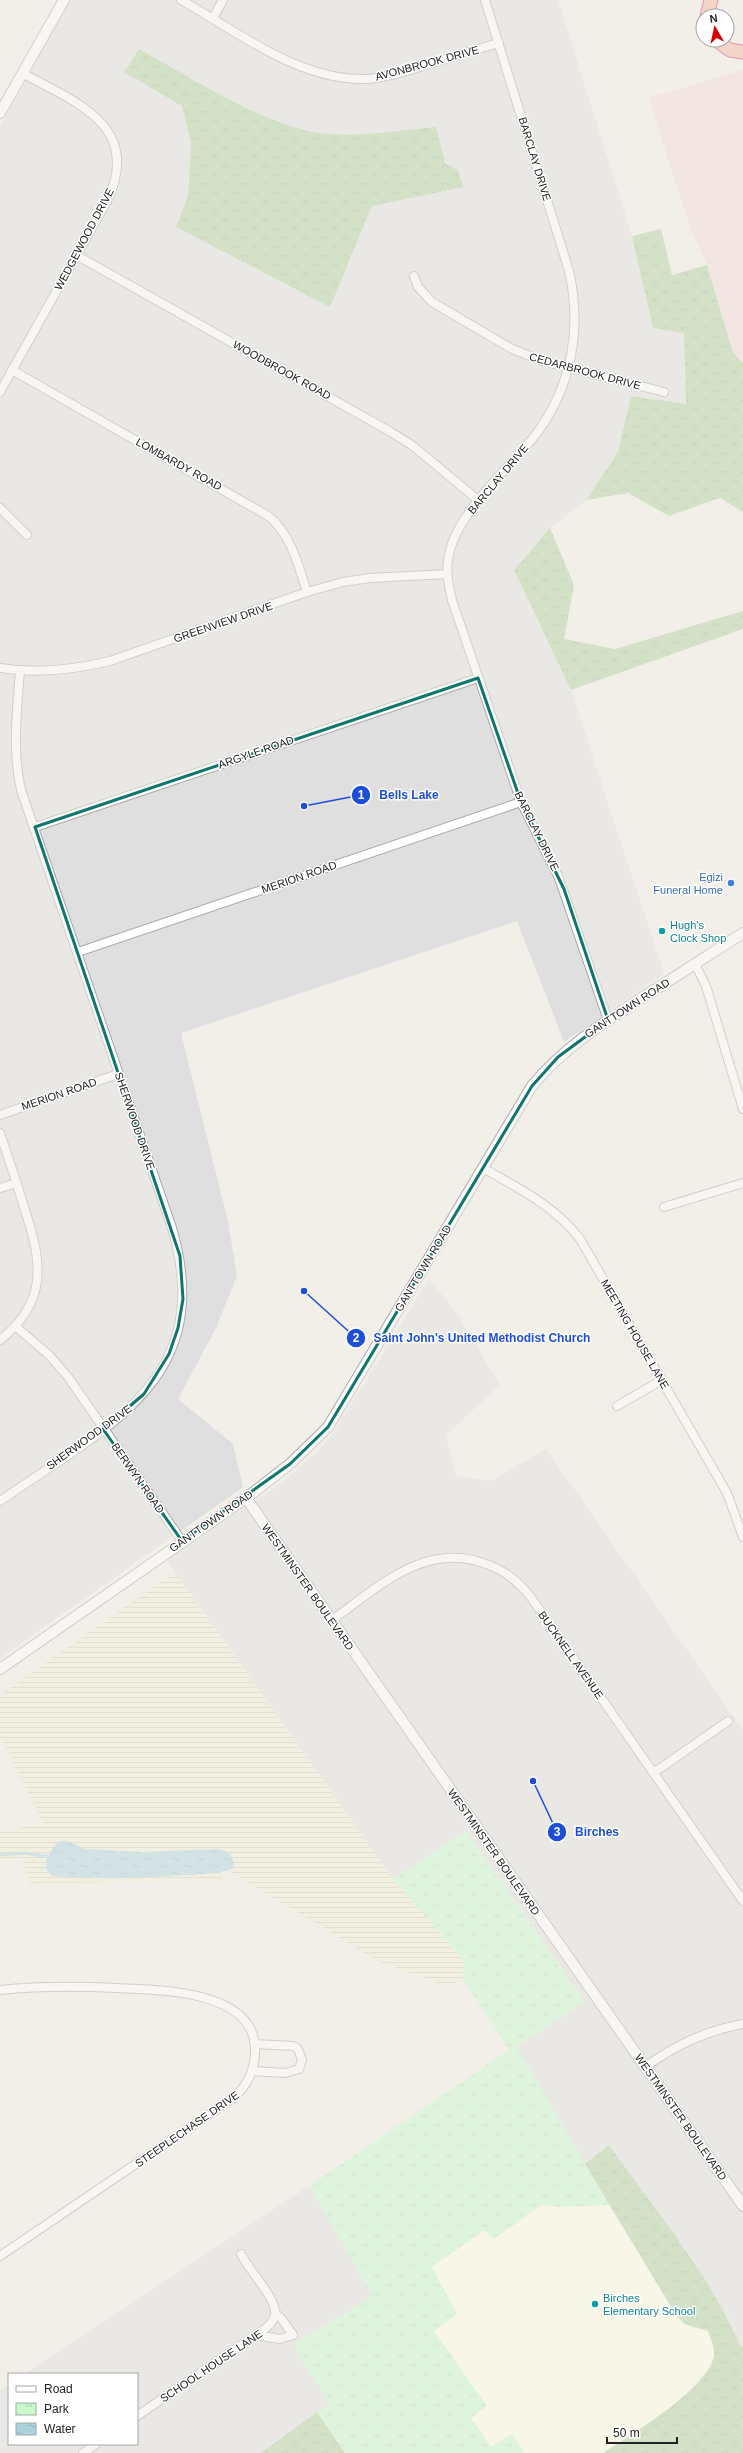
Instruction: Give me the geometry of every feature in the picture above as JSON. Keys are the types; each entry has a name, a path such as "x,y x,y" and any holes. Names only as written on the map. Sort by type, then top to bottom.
{"highway":[{"path":"727,48 730,50 743,52"}],"street":[{"path":"0,113 64,0"},
{"name":"AVONBROOK DRIVE","path":"181,0 299,66 339,77 366,79 390,75 498,43"},
{"path":"213,18 223,0"},
{"name":"BARCLAY DRIVE","path":"485,0 572,284 576,335 569,368 560,394 543,424 478,500 450,547 447,574 452,600 521,802 560,878 608,1020"},
{"name":"WEDGEWOOD DRIVE","path":"0,392 112,190 117,170 114,146 103,123 89,110 22,73"},
{"name":"WOODBROOK ROAD","path":"76,255 391,432 413,446 478,500"},
{"name":"CEDARBROOK DRIVE","path":"414,276 418,287 432,302 512,349 543,362 664,392"},
{"name":"LOMBARDY ROAD","path":"12,370 270,517 284,532 289,541 307,592"},
{"path":"0,508 27,535"},
{"name":"GREENVIEW DRIVE","path":"0,668 20,671 66,669 110,661 307,592 356,580 447,574"},
{"name":"SHERWOOD DRIVE","path":"0,1501 103,1429 133,1406 161,1370 174,1341 183,1299 182,1270 175,1239 78,952 21,790 17,768 16,737 20,671"},
{"name":"ARGYLE ROAD","path":"35,827 478,678"},
{"name":"MERION ROAD","path":"78,952 521,802"},
{"name":"GANTTOWN ROAD","path":"0,1670 182,1541 246,1498 290,1464 328,1427 532,1086 544,1071 558,1057 608,1020 743,933"},
{"path":"695,964 706,986 743,1109"},
{"name":"MERION ROAD","path":"0,1114 118,1074"},
{"path":"0,1134 35,1240 39,1265 33,1296 16,1326 0,1340"},
{"name":"MEETING HOUSE LANE","path":"483,1168 547,1206 571,1228 662,1380 727,1493 743,1537"},
{"path":"0,1188 17,1183"},
{"path":"664,1206 743,1183"},
{"name":"BERWYN ROAD","path":"16,1326 56,1362 182,1541"},
{"path":"617,1406 662,1380"},
{"name":"WESTMINSTER BOULEVARD","path":"246,1498 743,2206"},
{"name":"BUCKNELL AVENUE","path":"332,1620 398,1574 427,1560 457,1557 479,1561 500,1569 517,1582 530,1596 655,1772 743,1901"},
{"path":"655,1772 728,1721"},
{"name":"STEEPLECHASE DRIVE","path":"0,1990 84,1987 184,1993 206,1998 234,2011 246,2023 255,2044 252,2071 242,2091 0,2256"},
{"path":"645,2067 671,2049 696,2036 743,2024"},
{"path":"252,2071 290,2072 299,2068 302,2060 298,2049 293,2046 255,2044"},
{"path":"241,2254 275,2311 293,2335 280,2339 256,2335"},
{"name":"SCHOOL HOUSE LANE","path":"138,2415 256,2335 271,2323 275,2311"},
{"path":"83,2453 95,2445"}],"highlighted area":[{"path":"478,678 521,802 564,889 608,1020 558,1057 532,1086 328,1427 290,1464 182,1541 103,1429 144,1394 169,1354 178,1328 183,1299 180,1256 35,827"}],"shaded area":[{"path":"71,0 558,0 632,236 653,327 684,333 686,404 631,397 618,452 586,500 550,528 514,570 571,690 664,974 564,1042 517,921 181,1033 228,1221 237,1276 216,1328 178,1399 233,1444 243,1487 0,1658 0,127"},
{"path":"743,70 743,363 733,354 707,265 690,228 649,98"},
{"path":"429,1279 457,1313 500,1385 446,1435 456,1476 491,1481 546,1449 743,1730 743,2346 741,2347 730,2321 609,2145 585,2164 517,2047 584,2001 466,1831 393,1879 167,1560 281,1483 320,1449 336,1429"},
{"path":"175,1572 393,1879 464,1961 462,1978 450,1987 380,1962 219,1865 224,1881 30,1883 21,1858 0,1862 0,1832 43,1823 0,1736 0,1695"},
{"path":"309,2186 373,2296 293,2345 329,2404 261,2453 0,2453 0,2390 8,2385 8,2445 138,2445 138,2373 27,2373"},
{"path":"542,2205 559,2207 609,2205 676,2315 694,2328 708,2331 715,2354 710,2367 671,2409 603,2453 525,2453 512,2434 491,2447 471,2418 487,2406 434,2331 432,2267 485,2230 494,2239"}],"green space":[{"path":"139,49 231,100 281,123 305,130 327,134 354,135 436,127 445,163 458,170 463,187 372,206 330,307 176,227 188,196 191,142 182,106 124,72"},
{"path":"661,229 672,275 707,265 733,353 743,363 743,512 720,498 669,516 628,493 586,500 618,452 631,396 686,404 684,333 653,328 632,236"},
{"path":"550,528 574,585 564,639 615,649 743,611 743,629 571,690 514,570"},
{"path":"466,1831 584,2002 517,2047 609,2205 559,2207 542,2205 493,2239 484,2230 432,2267 457,2314 434,2331 487,2406 471,2418 491,2447 512,2434 525,2453 345,2453 317,2412 329,2404 293,2345 373,2296 309,2186 509,2050 462,1978 464,1961 393,1879"},
{"path":"609,2145 663,2218 697,2268 713,2293 741,2347 743,2346 743,2453 603,2453 649,2423 685,2395 700,2381 710,2367 714,2354 708,2331 684,2324 676,2315 585,2164"},
{"path":"317,2412 345,2453 261,2453"}],"water":[{"path":"61,1841 68,1841 86,1849 143,1852 218,1849 225,1851 230,1855 234,1868 211,1873 154,1877 103,1878 52,1876 46,1869 48,1857 52,1849"}],"waterway":[{"path":"0,1855 23,1853 52,1857"}],"place":[{"name":"Bells Lake","path":"304,806"},
{"name":"Egizi Funeral Home","path":"731,883"},
{"name":"Hugh's Clock Shop","path":"662,931"},
{"name":"Saint John's United Methodist Church","path":"304,1291"},
{"name":"Birches","path":"533,1781"},
{"name":"Birches Elementary School","path":"595,2304"}]}
